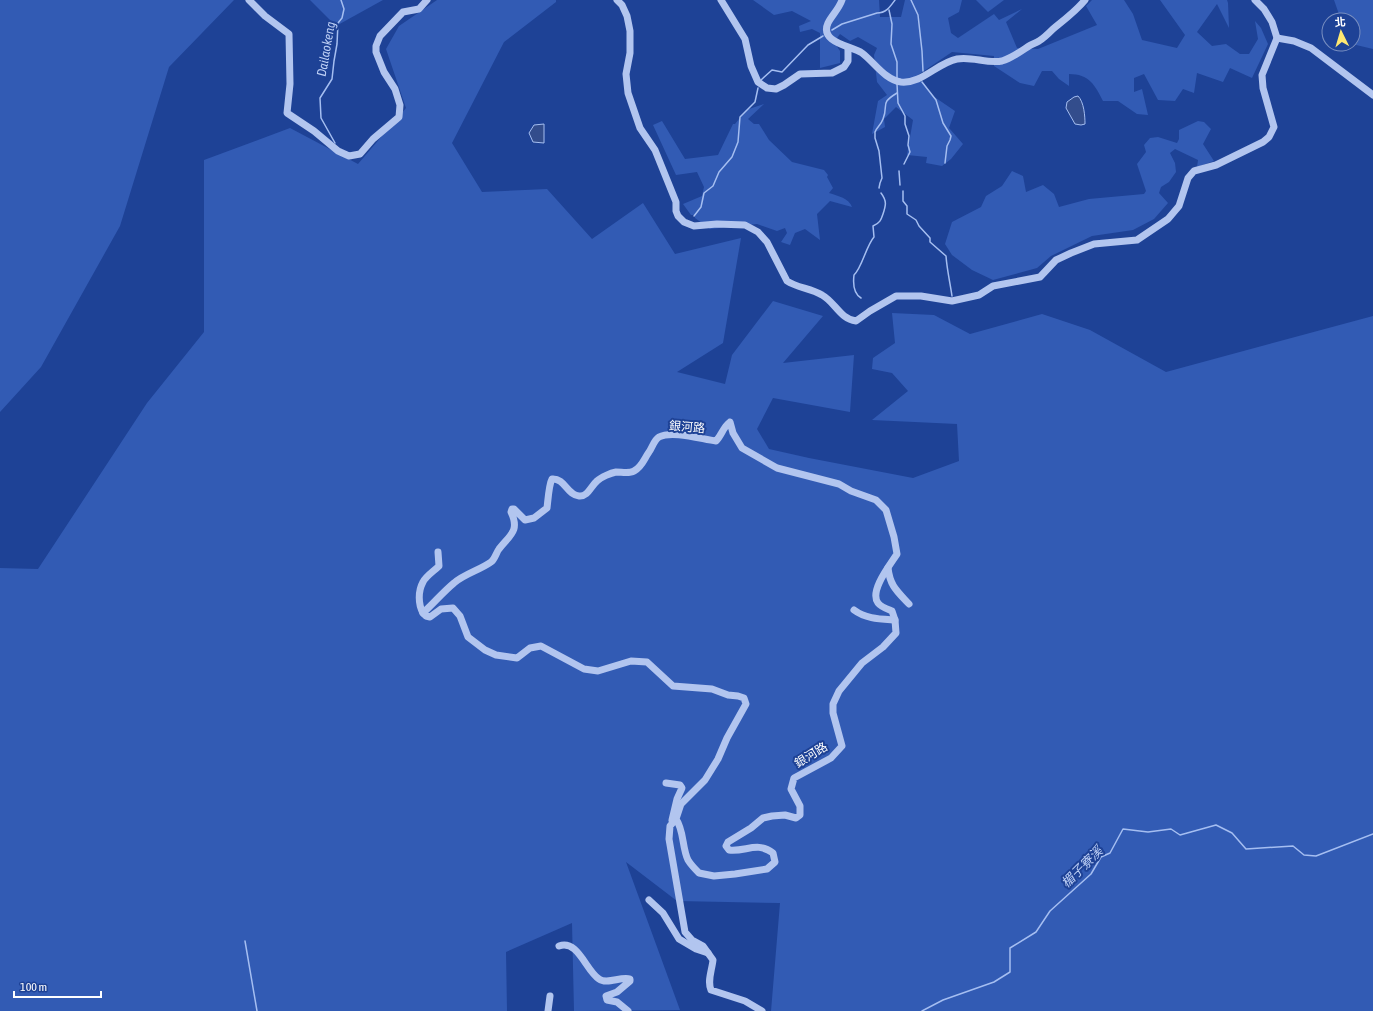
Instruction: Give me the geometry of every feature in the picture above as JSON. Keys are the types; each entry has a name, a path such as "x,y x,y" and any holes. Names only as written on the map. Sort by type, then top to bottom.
{"street":[{"path":"250,0 265,16 290,34 290,84 287,113 314,131 338,151 349,156 360,154 373,139 399,118 400,105 396,89 384,72 376,52 376,46 380,36 402,12 419,9 427,0"},
{"path":"617,0 622,5 627,16 630,31 630,53 626,74 628,93 640,128 655,150 676,202 676,211 678,216 684,222 694,226 717,224 745,225 758,232 767,242 787,281 823,295 840,313 851,320 856,321 896,296 921,296 952,301 979,295 993,286 1040,277 1056,260 1070,253 1094,244 1137,240 1168,219 1179,206 1188,178 1194,172 1216,165 1263,142 1269,137 1274,127 1262,75 1277,38 1272,22 1264,9 1255,0"},
{"path":"721,0 745,39 751,66 758,82 767,88 776,89 800,74 832,73 844,67 848,61 848,48"},
{"path":"842,0 840,7 826,28 828,35 834,41 862,53 893,80 902,82 918,79 940,66 956,59 971,59 986,62 1002,60 1016,55 1041,40 1085,0"},
{"path":"1277,38 1293,40 1311,48 1373,95"},
{"name":"銀河路","path":"423,613 455,582 493,561 499,549 510,537 514,528 514,518 511,512 512,509 514,509 526,520 534,518 547,508 550,494 550,481 552,479 557,478 572,493 579,496 586,494 597,481 614,472 632,472 641,467 657,438 666,434 716,441 721,436 725,425 730,422 733,433 742,448 777,468 839,484 851,491 876,500 886,510 894,537 897,554 878,586 876,599 879,605 892,611 895,620 896,633 883,647 862,663 839,691 833,704 833,713 842,746 832,758 794,778 792,789 800,806 800,815 796,818 785,815 763,818 751,828 728,842 726,846 729,850 736,851 753,847 767,849 773,853 775,862 767,869 735,874 714,876 699,873 688,860 682,842 679,823 676,820"},
{"path":"438,552 438,566 423,582 419,600 423,613 430,617 442,609 453,608 460,616 468,637 485,650 496,656 517,658 530,648 541,646 584,669 598,671 630,661 647,662 673,686 712,689 728,695 744,698 746,704 727,738 718,759 705,780 681,804 676,820 670,826"},
{"path":"888,568 889,580 898,593 909,604"},
{"path":"854,610 860,615 895,620"},
{"path":"666,783 680,785 682,788 677,799 670,826 669,839 685,932 692,940 703,946 713,960 709,985 711,990 745,1001 762,1011"},
{"path":"649,900 663,913 680,939 708,953"},
{"path":"559,946 569,946 580,954 588,969 600,980 604,981 626,977 630,978 630,981 617,992 606,996 607,1000 617,1002 628,1011"},
{"path":"548,1011 550,996"}],"shaded area":[{"path":"0,0 234,0 169,67 120,226 41,367 0,412"},
{"path":"310,0 383,0 336,26"},
{"path":"437,0 556,0 556,2 504,42 452,143 482,192 547,189 592,239 643,203 675,254 741,238 723,343 677,372 725,384 732,355 773,301 823,316 783,363 854,355 850,412 773,398 757,429 769,449 913,478 959,461 957,424 872,420 908,391 892,373 872,369 873,358 895,343 892,313 934,315 970,334 1042,314 1090,330 1166,372 1373,316 1373,1011 771,1011 780,903 677,901 626,862 680,1010 574,1011 572,923 506,952 507,1011 0,1011 0,568 38,569 147,403 204,332 204,160 290,128 358,164 406,108 386,49 399,26"},
{"path":"753,0 879,0 880,17 901,17 905,0 962,0 959,12 948,18 951,33 958,38 994,14 999,20 1022,9 1006,22 1017,48 1038,49 1097,25 1086,6 1092,0 1124,0 1133,14 1142,40 1177,48 1185,35 1160,0 1227,0 1229,28 1217,4 1197,32 1212,46 1226,44 1240,54 1249,54 1258,39 1255,21 1261,28 1268,44 1252,78 1230,68 1223,82 1197,73 1194,93 1183,89 1175,101 1158,100 1144,74 1134,78 1134,92 1142,89 1148,115 1137,114 1118,101 1103,101 1094,85 1082,76 1069,74 1069,86 1059,79 1052,71 1042,71 1034,86 1020,83 994,66 994,56 952,52 918,75 933,96 955,111 949,128 963,144 951,159 942,166 926,163 927,157 907,155 913,120 896,107 884,119 885,127 872,134 878,101 887,95 877,82 874,55 877,48 858,37 850,41 840,34 834,42 840,51 840,63 820,68 820,33 812,29 800,32 799,26 811,21 792,11 774,15"},
{"path":"976,0 1004,0 988,12"},
{"path":"1334,0 1373,0 1373,49 1361,46 1361,12 1338,12"},
{"path":"1078,96 1082,102 1084,113 1085,124 1081,125 1075,124 1066,108 1067,102"},
{"path":"764,104 748,119 754,124 759,124 769,140 792,162 824,170 828,175 827,177 833,188 829,193 846,199 851,204 852,207 830,201 817,214 820,240 805,229 795,233 790,245 781,242 787,233 785,228 777,231 757,224 710,229 695,218 695,215 691,215 683,204 702,196 704,187 697,172 676,175 653,125 662,121 685,159 718,155 733,124 735,124 746,110"},
{"path":"1198,121 1204,122 1211,129 1203,144 1214,161 1197,167 1198,160 1175,149 1170,153 1175,163 1176,172 1169,182 1161,187 1159,193 1168,203 1154,219 1133,230 1092,236 1051,256 1037,268 993,280 972,270 952,255 945,244 952,222 981,207 986,196 1002,186 1012,171 1023,176 1026,192 1043,185 1054,194 1059,207 1089,199 1144,194 1146,191 1137,164 1146,152 1144,145 1150,138 1158,137 1177,143 1179,139 1179,130"},
{"path":"544,124 544,143 533,142 529,133 534,125"}],"waterway":[{"name":"Dailaokeng","path":"335,143 321,118 320,98 332,79 337,44 338,23 342,18 344,9 341,0"},
{"path":"832,30 842,24 883,12 895,0"},
{"path":"911,0 918,15 923,71"},
{"path":"889,10 892,24 891,44 897,62 897,79"},
{"path":"761,80 772,70 782,72 808,45 823,36"},
{"path":"922,82 936,100 943,123 951,136 947,146 945,163"},
{"path":"897,84 898,103 905,116 905,124 909,136 908,145 910,152 904,164"},
{"path":"694,216 701,207 704,193 713,186 719,172 732,157 738,142 740,117 755,102 758,88"},
{"path":"879,188 882,178 875,132 885,114 886,102 897,93"},
{"path":"899,171 900,185"},
{"path":"903,191 903,201 907,206 907,214 916,220 919,226 930,238 930,242 946,256 952,296"},
{"path":"861,298 855,291 854,275 857,272 874,237 873,226 880,221 885,208 884,198 881,193"},
{"name":"楣子寮溪","path":"922,1011 943,1000 994,982 1010,972 1010,948 1036,932 1050,911 1091,874 1101,857 1110,853 1123,829 1148,832 1171,829 1180,835 1216,825 1232,833 1246,849 1293,846 1304,855 1316,856 1373,834"},
{"path":"245,941 257,1011"}]}
